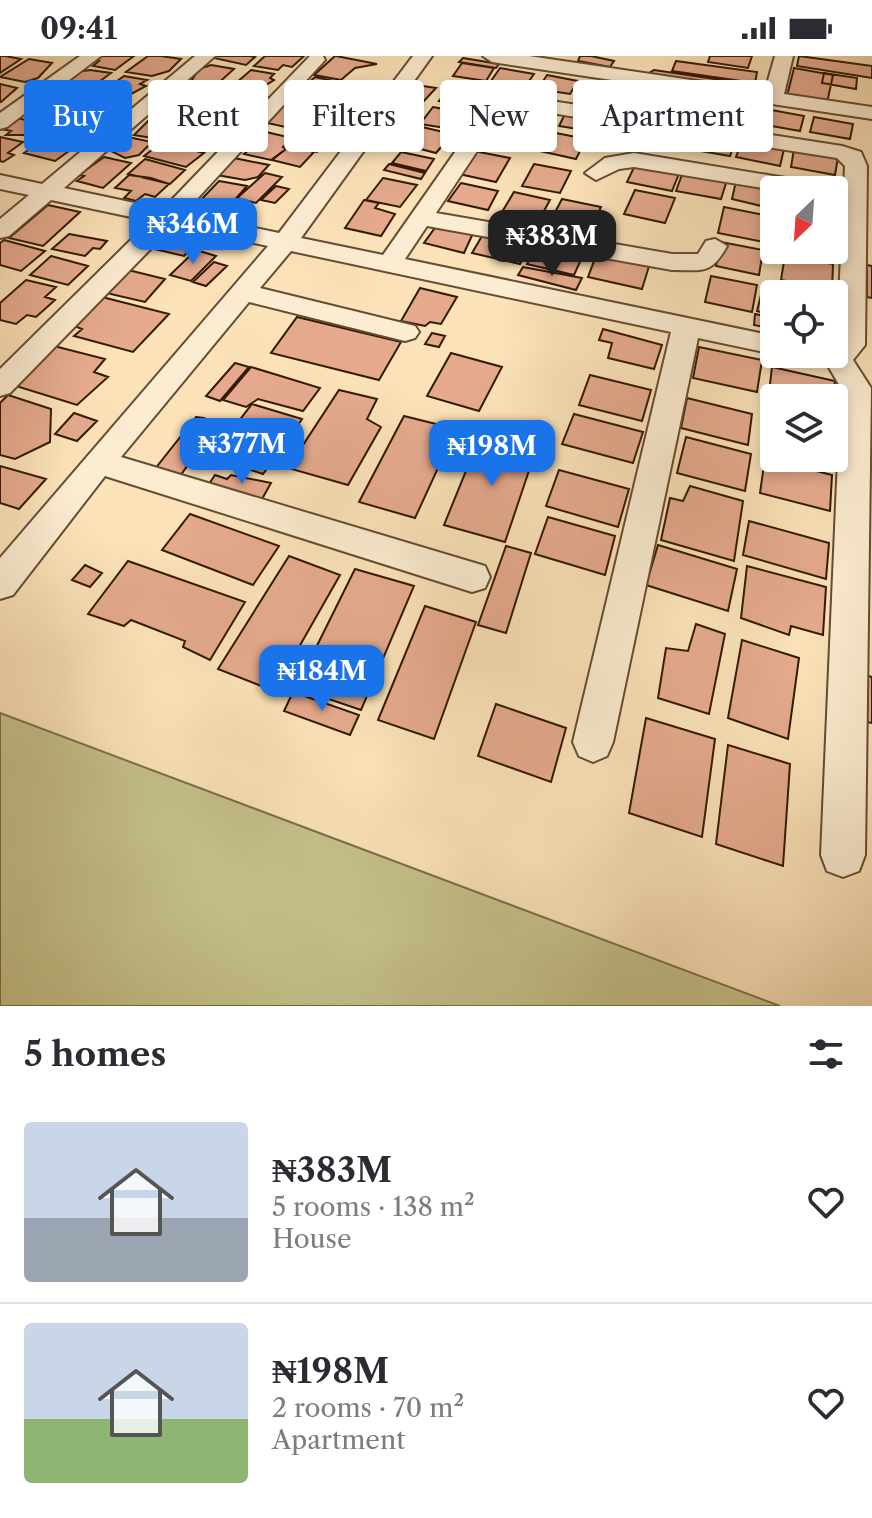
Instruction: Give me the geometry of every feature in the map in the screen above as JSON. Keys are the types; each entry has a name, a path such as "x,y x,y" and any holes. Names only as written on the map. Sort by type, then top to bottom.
{"street":[{"path":"0,123 92,56"},
{"path":"0,231 206,56"},
{"path":"0,584 98,462 286,241 423,56"},
{"path":"492,56 641,80 650,56"},
{"path":"784,56 773,99 872,113"},
{"path":"0,386 168,217 316,60"},
{"path":"389,264 498,105 493,98 842,152 853,157 848,181"},
{"path":"596,173 613,163 634,160 760,181"},
{"path":"0,182 760,342"},
{"path":"421,218 672,262 706,262 715,246"},
{"path":"848,264 851,345 848,350"},
{"path":"242,292 405,332"},
{"path":"593,742 683,351 685,326"},
{"path":"843,855 856,388 846,368"},
{"path":"98,462 472,577"}],"shaded area":[{"path":"0,713 780,1006 0,1006"}],"building":[{"path":"0,56 5,56 21,59 0,73"},
{"path":"98,56 134,56 115,70 93,66 99,61 93,59"},
{"path":"148,56 181,59 169,71 152,76 126,72"},
{"path":"265,56 304,56 292,67 283,65 278,70 254,66"},
{"path":"335,56 377,64 355,68 341,80 314,75"},
{"path":"580,56 614,61 610,67 578,61"},
{"path":"710,56 752,56 748,68 708,62"},
{"path":"799,56 872,66 872,78 797,66"},
{"path":"255,57 246,65 214,58"},
{"path":"463,58 499,64 496,68 459,62"},
{"path":"29,59 52,63 38,78 32,80 24,82 0,77"},
{"path":"676,61 757,72 756,80 734,80 672,71"},
{"path":"462,63 494,68 487,80 453,76"},
{"path":"211,65 234,69 222,80 192,80 199,69"},
{"path":"500,68 534,74 530,80 492,80"},
{"path":"794,68 833,75 827,103 787,96"},
{"path":"251,70 274,74 270,78 274,80 268,84 268,80 239,80"},
{"path":"654,70 721,80 675,80 649,73"},
{"path":"77,72 111,73 102,80 66,80"},
{"path":"824,73 857,78 856,89 822,83"},
{"path":"547,75 573,80 573,89 570,94 557,92 557,80 544,80"},
{"path":"124,76 147,80 140,84 146,86 132,94 132,80 118,80"},
{"path":"0,84 17,88 1,102 0,102"},
{"path":"424,86 436,88 424,101"},
{"path":"284,104 284,127 268,123 268,118"},
{"path":"433,107 440,108 440,127 424,125 424,119"},
{"path":"567,110 573,111 573,128 559,126"},
{"path":"773,110 804,116 800,131 773,126"},
{"path":"814,117 853,124 850,139 810,132"},
{"path":"16,118 24,120 24,135 6,135 11,131 1,129"},
{"path":"148,121 148,137 134,135"},
{"path":"424,127 440,131 440,148 436,153 424,150"},
{"path":"268,132 284,136 284,150 271,160 244,154 268,152"},
{"path":"557,133 573,136 573,152 580,152 576,159 544,152 557,152"},
{"path":"0,137 23,142 8,153 14,155 3,162 0,161"},
{"path":"132,138 148,141 148,146 139,155 125,158 113,152 132,152"},
{"path":"773,147 784,149 780,166 736,157 738,152 773,152"},
{"path":"794,149 838,157 835,175 791,167"},
{"path":"284,151 314,152 300,167 272,160"},
{"path":"26,152 68,152 55,161"},
{"path":"149,152 204,153 186,167 144,156"},
{"path":"401,152 434,159 426,171 392,163"},
{"path":"473,152 510,158 496,182 459,174"},
{"path":"707,152 731,152 730,156"},
{"path":"104,157 131,163 103,188 77,181 84,176 79,175"},
{"path":"234,158 269,165 258,177 245,180 217,175"},
{"path":"145,159 185,170 170,184 128,174"},
{"path":"636,163 680,171 672,191 627,182"},
{"path":"389,164 425,173 421,179 384,170"},
{"path":"534,164 571,171 560,193 522,186"},
{"path":"683,172 727,180 721,199 676,191"},
{"path":"265,173 282,177 256,203 237,198"},
{"path":"129,175 169,184 155,197 145,194 136,201 124,198 131,191 115,188"},
{"path":"383,178 417,185 400,207 366,200"},
{"path":"219,181 247,186 226,210 197,204"},
{"path":"736,181 760,186 760,206 732,199"},
{"path":"461,183 498,191 488,210 448,201"},
{"path":"276,186 289,189 275,203 261,200"},
{"path":"635,190 675,198 665,223 624,214"},
{"path":"514,192 550,200 539,220 502,212"},
{"path":"562,199 601,207 591,229 551,220"},
{"path":"364,200 379,203 375,208 395,214 381,236 345,228"},
{"path":"48,205 80,212 43,246 9,238"},
{"path":"191,205 245,212 234,224 183,213"},
{"path":"724,207 760,214 760,241 718,233"},
{"path":"437,225 474,231 464,253 424,243"},
{"path":"170,227 204,235 184,256 150,248"},
{"path":"485,231 531,242 520,264 472,253"},
{"path":"69,234 107,241 100,249 93,248 85,256 52,249"},
{"path":"4,240 45,251 21,271 0,265 0,243"},
{"path":"721,242 760,249 759,275 716,266"},
{"path":"539,243 584,253 574,275 527,264"},
{"path":"196,250 216,256 191,281 170,275"},
{"path":"597,253 650,263 642,289 588,277"},
{"path":"51,256 88,266 68,285 30,275"},
{"path":"214,262 227,266 206,286 193,282"},
{"path":"784,264 833,264 832,280 781,280"},
{"path":"867,265 872,266 872,298 867,297"},
{"path":"523,267 582,278 576,290 518,275"},
{"path":"124,269 165,279 145,302 102,292"},
{"path":"711,276 757,285 752,312 705,302"},
{"path":"26,280 56,287 45,297 55,300 36,317 27,315 16,324 0,320 0,303"},
{"path":"420,288 457,297 441,324 430,322 425,326 401,321"},
{"path":"102,297 169,314 133,352 74,336 82,329 72,325"},
{"path":"755,314 760,315 760,326 754,325"},
{"path":"297,317 401,342 379,380 271,353"},
{"path":"603,329 662,345 654,369 608,358 612,343 599,340"},
{"path":"432,333 445,336 439,347 425,344"},
{"path":"54,346 105,359 94,372 108,377 77,405 13,385"},
{"path":"699,347 760,360 757,392 693,378"},
{"path":"451,353 502,367 479,411 427,396"},
{"path":"235,363 249,367 220,401 206,396"},
{"path":"251,367 320,388 303,411 258,399 246,407 223,400"},
{"path":"772,368 835,381 835,384 770,384"},
{"path":"590,375 651,390 642,421 579,405"},
{"path":"339,390 377,399 367,419 381,427 348,485 288,468"},
{"path":"8,395 51,409 50,442 15,459 0,455 0,403"},
{"path":"687,398 752,414 748,445 681,428"},
{"path":"252,404 302,419 263,474 211,457"},
{"path":"74,413 97,421 77,441 55,434"},
{"path":"574,414 643,432 633,463 562,444"},
{"path":"404,416 456,429 415,518 359,502"},
{"path":"196,417 204,418 183,450 195,455 180,476 155,469"},
{"path":"481,434 537,447 505,542 444,525"},
{"path":"686,437 751,454 745,491 677,473"},
{"path":"0,466 46,479 19,509 0,503"},
{"path":"559,470 629,489 618,527 546,506"},
{"path":"763,472 820,472 832,475 830,511 760,493"},
{"path":"215,475 271,483 262,499 209,484"},
{"path":"690,486 743,501 734,561 661,540 670,498 683,501"},
{"path":"190,514 279,546 253,585 162,550"},
{"path":"548,517 615,536 605,575 535,554"},
{"path":"749,521 829,543 826,579 743,555"},
{"path":"658,545 737,569 728,611 646,585"},
{"path":"506,546 531,553 506,633 478,625"},
{"path":"289,556 340,575 274,691 218,669"},
{"path":"128,561 245,602 210,660 183,647 185,641 131,620 124,626 88,614"},
{"path":"85,565 102,573 90,587 72,580"},
{"path":"747,566 826,587 823,635 791,626 789,635 741,618"},
{"path":"355,569 414,586 361,710 296,688"},
{"path":"425,606 476,622 434,739 378,720"},
{"path":"696,624 725,634 709,714 658,698 666,648 688,651"},
{"path":"742,640 799,658 788,739 728,718"},
{"path":"868,676 872,677 872,723 867,722"},
{"path":"293,692 359,715 350,735 284,711"},
{"path":"496,704 566,728 551,782 478,756"},
{"path":"646,718 715,739 702,837 629,813"},
{"path":"728,745 790,764 783,866 716,844"}]}
